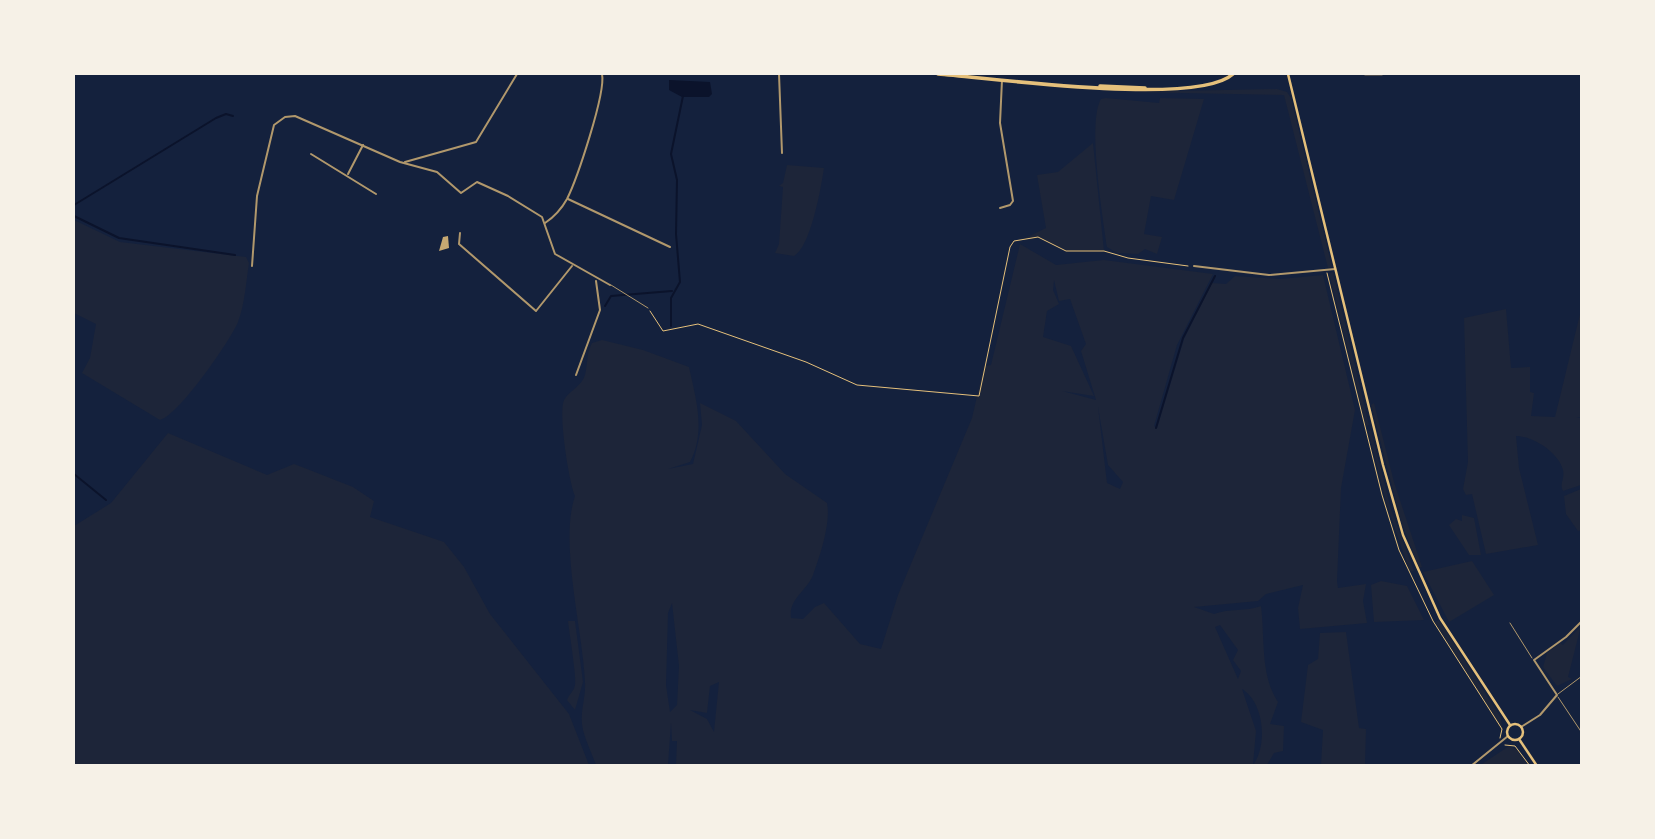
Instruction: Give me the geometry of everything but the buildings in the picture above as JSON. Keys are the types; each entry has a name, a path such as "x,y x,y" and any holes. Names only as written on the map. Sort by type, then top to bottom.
{"main road":[{"path":"938,74 1098,86 1117,84 1149,89 1209,86 1233,74"},
{"path":"1287,74 1390,495 1407,547 1440,618 1510,726 1508,736 1513,740 1520,739"},
{"path":"1365,74 1382,74"},
{"path":"1510,726 1516,724 1521,727 1520,739 1537,765"}],"street":[{"path":"404,163 476,142 517,74"},
{"path":"544,223 567,198 602,91 602,74"},
{"path":"779,74 782,153"},
{"path":"1000,208 1013,201 1000,123 1002,79"},
{"path":"252,266 257,196 274,125 285,117 295,116 404,163 437,172 462,194 479,183 532,209 544,223 553,251 572,266 610,285"},
{"path":"347,176 364,144"},
{"path":"311,154 376,194"},
{"path":"567,198 670,247"},
{"path":"460,233 459,245 536,311 572,266"},
{"path":"1194,266 1269,275 1335,269"},
{"path":"576,375 600,310 596,280"},
{"path":"1521,727 1540,715 1557,695 1534,660 1566,637 1581,621"},
{"path":"1471,765 1508,736"}],"lane":[{"path":"610,285 648,308"},
{"path":"1510,623 1534,660"},
{"path":"1581,676 1557,695 1581,733"}],"path":[{"path":"648,308 663,331 698,324 806,362 857,385 979,396 1010,247 1014,241 1038,237 1066,251 1104,251 1128,258 1194,266"},
{"path":"1326,270 1377,477 1399,550 1433,621 1502,729 1499,736 1502,741"},
{"path":"1505,746 1515,746 1530,765"}],"shaded area":[{"path":"669,80 710,82 712,94 709,97 682,97 669,90"},
{"path":"1277,89 1287,92 1291,98 1332,267 1328,268 1284,95 1128,92"},
{"path":"1160,98 1204,99 1174,200 1151,196 1144,234 1162,237 1157,254 1145,249 1138,254 1117,253 1107,247 1097,171 1095,128 1101,99 1159,103"},
{"path":"1093,143 1104,251 1066,251 1038,237 1021,240 1046,228 1037,175 1058,172"},
{"path":"787,165 824,168 810,229 800,250 794,256 775,253 779,244 783,187 779,186 783,183"},
{"path":"74,220 120,242 246,257 249,263 242,307 233,331 191,392 160,420 82,373 90,358 96,324 74,313"},
{"path":"1020,244 1056,265 1104,260 1213,274 1177,345 1154,426 1157,428 1184,339 1212,283 1226,284 1235,276 1280,279 1323,275 1355,410 1341,488 1337,581 1338,588 1366,584 1363,601 1367,623 1300,629 1298,608 1303,585 1266,594 1258,601 1194,607 1214,614 1261,606 1268,680 1278,702 1270,724 1284,726 1283,751 1274,753 1267,765 1253,765 676,765 677,741 672,741 671,723 668,765 596,765 582,724 585,682 573,588 570,537 575,496 567,463 562,419 564,400 583,379 592,343 602,340 643,350 689,367 698,415 698,439 690,462 668,469 693,464 702,425 700,403 736,421 785,474 827,503 826,530 819,559 810,581 792,606 791,618 803,619 815,607 824,603 860,644 881,649 898,595 972,418 984,366 991,365","holes":["1054,280 1059,301 1070,299 1086,344 1081,351 1096,400 1062,391 1094,396 1071,346 1043,337 1047,311 1059,304 1053,290","1098,407 1108,465 1123,482 1120,489 1107,483","672,603 679,666 677,705 670,712 666,685 668,613","1220,625 1238,650 1233,660 1241,671 1238,679 1215,627","719,682 714,732 707,719 690,710 707,713 710,686","1242,689 1255,704 1261,724 1261,747 1253,765 1256,731"]},
{"path":"1333,272 1369,425 1366,426 1329,273"},
{"path":"1506,309 1511,368 1530,367 1530,392 1534,393 1531,416 1555,417 1581,310 1581,417 1576,417 1581,418 1581,485 1563,491 1563,470 1551,452 1537,442 1516,436 1519,468 1538,545 1486,554 1472,494 1466,495 1463,489 1468,462 1464,318"},
{"path":"1374,403 1394,482 1422,567 1419,568 1401,521 1371,405"},
{"path":"1371,430 1391,509 1414,571 1410,572 1387,506 1368,431"},
{"path":"168,433 267,475 294,464 353,487 374,501 370,517 444,542 464,567 490,614 569,714 589,765 74,765 74,526 111,503"},
{"path":"1581,489 1581,530 1578,531 1566,514 1564,496"},
{"path":"1462,515 1474,518 1481,555 1469,555 1449,525 1456,519 1462,521"},
{"path":"1472,561 1494,595 1449,622 1423,572"},
{"path":"1381,581 1407,586 1424,620 1374,622 1371,585"},
{"path":"1439,620 1501,718 1503,733 1435,622"},
{"path":"568,621 575,621 583,682 575,710 567,700 574,689 575,681"},
{"path":"1581,626 1568,677 1572,679 1557,686 1543,667 1547,653 1560,643 1563,645"},
{"path":"1346,632 1359,728 1366,729 1365,765 1321,765 1323,730 1301,722 1308,665 1318,659 1320,633"},
{"path":"1509,746 1518,750 1529,765 1479,766"}],"waterway":[{"path":"671,326 671,298 680,282 676,234 677,180 671,154 683,96"},
{"path":"74,205 216,118 226,114 233,116"},
{"path":"74,216 119,238 235,255"},
{"path":"1156,428 1183,338 1215,276"},
{"path":"605,306 611,296 672,291"},
{"path":"74,474 106,500"}]}
